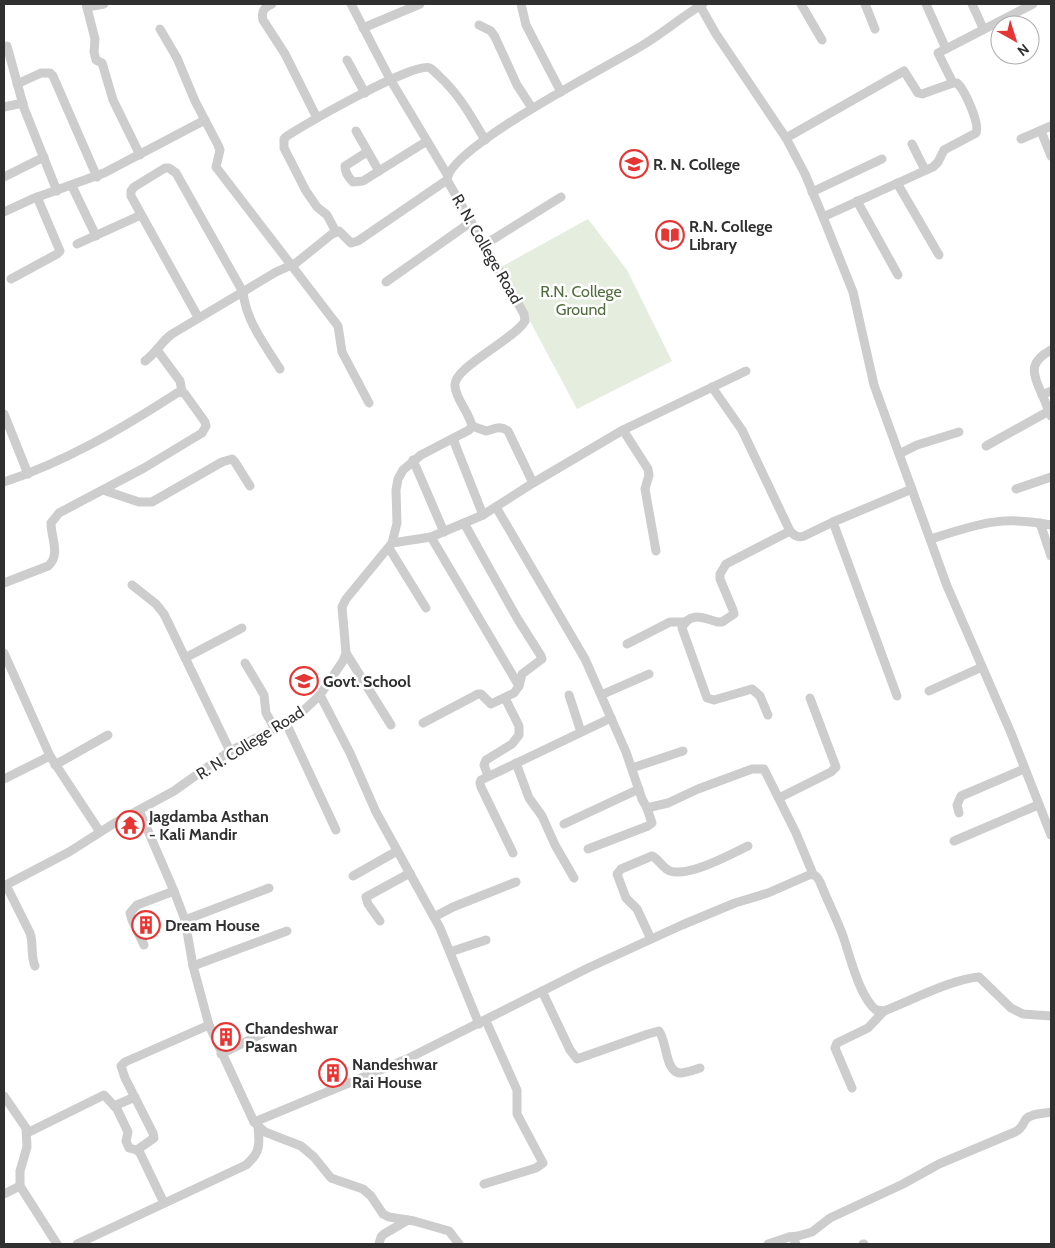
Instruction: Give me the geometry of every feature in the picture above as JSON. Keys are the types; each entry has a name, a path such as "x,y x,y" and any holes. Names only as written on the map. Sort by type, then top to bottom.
{"street":[{"path":"104,4 87,6 95,38 94,52 96,60 102,63 114,100 140,154"},
{"path":"272,4 264,9 262,14 263,20 285,54 317,118"},
{"path":"145,361 158,350 164,339 198,317 276,272 290,266 336,232 341,232 351,243 358,241 448,178 390,79 351,4"},
{"path":"363,28 420,4"},
{"path":"521,4 526,25 561,92"},
{"path":"701,4 716,34 786,138 823,217 853,292 874,385 932,540 947,586 1011,733 1038,805 1050,830"},
{"name":"R. N. College Road","path":"472,426 471,420 455,388 454,380 468,366 515,333 524,321 524,314 448,178 456,164 485,140 532,108 642,45 701,4"},
{"path":"801,4 822,40"},
{"path":"865,4 875,29"},
{"path":"926,4 946,49"},
{"path":"972,4 983,28"},
{"path":"823,217 936,165 944,150 972,136 978,130 978,125 962,89 957,83 954,83 938,54 983,28 1032,4"},
{"path":"479,25 491,31 495,37 517,85 532,108"},
{"path":"160,29 178,58 186,82 220,150 216,167 218,172 247,206 290,266 338,326 342,352 369,403"},
{"path":"7,46 22,103 57,191"},
{"path":"346,60 366,93"},
{"path":"336,232 327,215 317,207 306,191 283,144 287,136 390,79 418,68 428,67 446,82 459,97 485,140"},
{"path":"786,138 904,71 918,93 922,94 954,83"},
{"path":"17,84 42,73 50,72 97,177"},
{"path":"4,107 22,103"},
{"path":"4,212 37,197 97,177 205,120"},
{"path":"1021,139 1051,126"},
{"path":"356,131 379,172"},
{"path":"1041,131 1051,156"},
{"path":"368,152 345,166 349,178 353,182 358,182 379,172 427,141"},
{"path":"912,144 925,170"},
{"path":"4,177 44,157"},
{"path":"812,192 882,159"},
{"path":"198,317 132,201 131,191 165,168 172,170 243,292 248,317 280,370"},
{"path":"897,182 938,255"},
{"path":"72,186 96,236"},
{"path":"11,279 60,251 37,197"},
{"path":"484,245 561,197"},
{"path":"858,201 898,275"},
{"path":"77,244 141,215"},
{"path":"386,282 472,222"},
{"path":"4,583 48,566 54,561 56,555 51,523 54,517 144,468 205,430 205,422 182,392 180,382 158,350"},
{"path":"986,446 1050,414 1033,371 1034,364 1040,356 1051,350"},
{"path":"391,546 431,537 483,514 533,482 623,430 746,371"},
{"path":"712,387 742,430 790,531 795,536 800,537 912,488"},
{"path":"1042,395 1051,391"},
{"path":"4,482 28,474 98,439 182,392"},
{"path":"4,414 28,474"},
{"path":"391,725 346,653 342,608 353,590 391,546 396,534 396,490 398,479 403,470 413,460 463,434 472,426 486,431 498,427 508,431 533,482"},
{"path":"623,430 648,469 645,489 656,551"},
{"path":"899,454 924,442 959,432"},
{"path":"453,439 483,514"},
{"path":"103,490 139,502 152,502 222,462 232,459 250,486"},
{"path":"413,460 444,532"},
{"path":"1016,489 1051,477"},
{"path":"496,507 579,648 611,718 632,768 642,799 652,819 652,823 648,826 588,849"},
{"path":"932,540 964,529 1002,520 1018,520 1051,525"},
{"path":"832,522 897,696"},
{"path":"423,723 478,694 481,694 491,704 505,698 514,693 519,686 522,674 542,659 464,523"},
{"path":"1040,523 1051,556"},
{"path":"627,644 670,622 686,622 701,616 722,622 732,617 734,614 733,610 720,579 722,569 731,560 790,531"},
{"path":"431,537 519,686"},
{"path":"391,546 426,608"},
{"path":"132,586 160,608 167,619 230,751"},
{"path":"686,622 682,628 683,632 707,698 714,700 752,689 760,696 768,715"},
{"path":"185,658 242,628"},
{"path":"4,653 50,756 100,832"},
{"name":"R. N. College Road","path":"5,886 68,852 196,777 230,751 286,723 302,712 320,694 339,668 346,653"},
{"path":"245,663 264,695 266,713 275,729"},
{"path":"929,691 982,667"},
{"path":"601,695 649,674"},
{"path":"320,694 350,753 376,812 434,917 482,1022 517,1090 517,1114 542,1159 543,1163 536,1168 484,1184"},
{"path":"569,694 581,732"},
{"path":"488,776 484,765 486,760 512,744 519,735 519,726 505,698"},
{"path":"779,798 831,772 836,767 810,698"},
{"path":"513,853 480,783 481,780 611,718"},
{"path":"286,723 336,830"},
{"path":"55,765 108,735"},
{"path":"632,768 683,751"},
{"path":"4,779 50,756"},
{"path":"516,763 529,798 542,816 574,878"},
{"path":"648,808 668,803 713,783 758,768 764,769 796,833 813,874 817,876 820,882 843,936 854,971 869,1002 876,1010 884,1011"},
{"path":"959,813 958,801 961,796 1024,769"},
{"path":"564,824 639,789"},
{"path":"954,841 1038,805"},
{"path":"77,1244 246,1165 255,1158 259,1149 256,1124 221,1054 209,1025 193,966 185,920 139,810"},
{"path":"650,939 637,910 626,898 617,874 620,869 652,856 666,869 684,872 748,846"},
{"path":"353,876 397,851"},
{"path":"380,921 368,904 366,897 410,873"},
{"path":"256,1124 380,1071 650,939 734,903 768,893 813,874"},
{"path":"434,917 453,907 516,882"},
{"path":"5,886 30,933 35,966"},
{"path":"185,920 269,888"},
{"path":"144,945 132,920 130,913 132,909 137,905 174,892"},
{"path":"193,966 287,931"},
{"path":"450,952 486,940"},
{"path":"852,1088 835,1048 837,1043 868,1028 884,1011 933,991 978,977 1011,1008 1023,1014 1051,1016"},
{"path":"542,991 570,1050 577,1059 648,1034 659,1032 669,1064 675,1072 679,1073 700,1068"},
{"path":"137,1150 154,1138 122,1072 121,1066 125,1062 209,1025"},
{"path":"221,1054 272,1029"},
{"path":"27,1133 104,1095 114,1106 127,1128 128,1137 126,1141 129,1148 137,1150 164,1203"},
{"path":"4,1096 21,1120 27,1133 27,1147 19,1179 20,1186 57,1244"},
{"path":"114,1106 135,1097"},
{"path":"768,1244 789,1236 798,1236 812,1232 830,1218 903,1184 938,1164 1020,1130 1030,1116 1051,1112"},
{"path":"256,1124 265,1132 301,1146 314,1157 330,1178 363,1189 371,1196 383,1214 448,1230 459,1244"},
{"path":"4,1194 20,1186"},
{"path":"379,1244 384,1234 408,1220"},
{"path":"789,1236 796,1244"}],"green space":[{"name":"R.N. College Ground","path":"588,219 627,270 672,361 577,409 501,267"}],"place":[{"name":"R. N. College","path":"634,164"},
{"name":"R.N. College Library","path":"670,235"},
{"name":"Govt. School","path":"304,681"},
{"name":"Jagdamba Asthan - Kali Mandir","path":"130,825"},
{"name":"Dream House","path":"146,925"},
{"name":"Chandeshwar Paswan","path":"226,1037"},
{"name":"Nandeshwar Rai House","path":"333,1073"}]}
